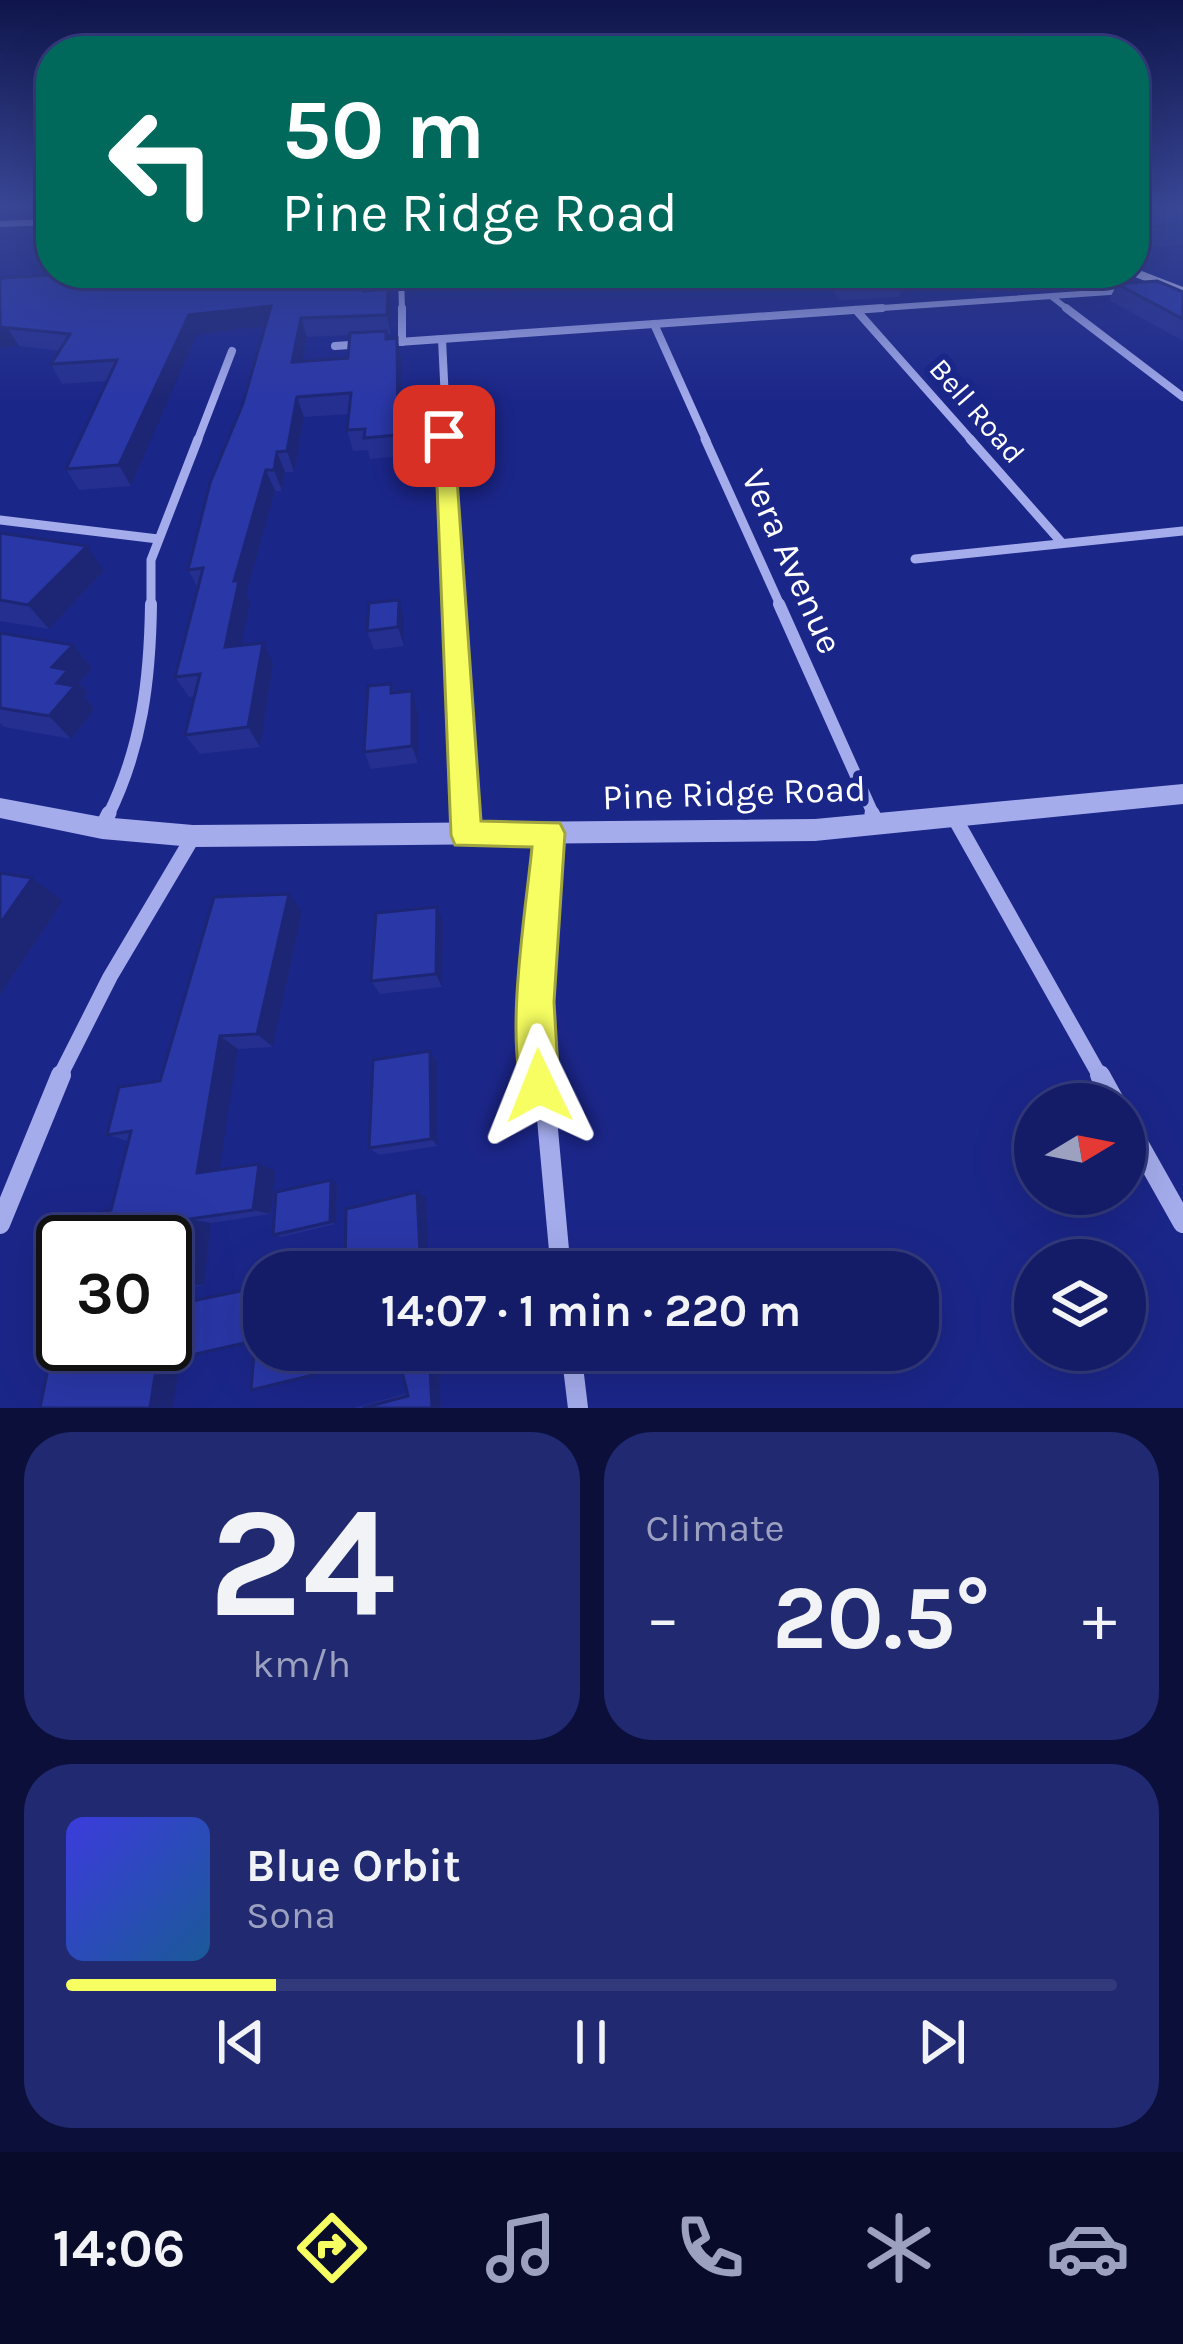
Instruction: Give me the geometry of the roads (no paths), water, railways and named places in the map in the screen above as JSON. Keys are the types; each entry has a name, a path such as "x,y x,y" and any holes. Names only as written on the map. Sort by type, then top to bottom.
{"main road":[{"path":"1149,278 1178,290"}],"street":[{"path":"401,288 402,342"},
{"path":"335,346 1178,290"},
{"path":"1051,296 1183,397"},
{"name":"Bell Road","path":"856,310 1062,543"},
{"name":"Vera Avenue","path":"654,324 878,823"},
{"path":"442,339 466,835"},
{"path":"102,828 128,775 150,684 147,590 158,539 232,351"},
{"path":"0,520 124,539 158,539"},
{"path":"915,559 1183,530"},
{"name":"Pine Ridge Road","path":"0,808 102,828 194,836 466,835 815,830 1183,794"},
{"path":"953,815 1104,1083"},
{"path":"549,833 536,1002 539,1086 559,1251"},
{"path":"0,1225 80,1024 128,935 194,836"},
{"path":"1146,1157 1183,1223"},
{"path":"574,1371 578,1408"}]}
